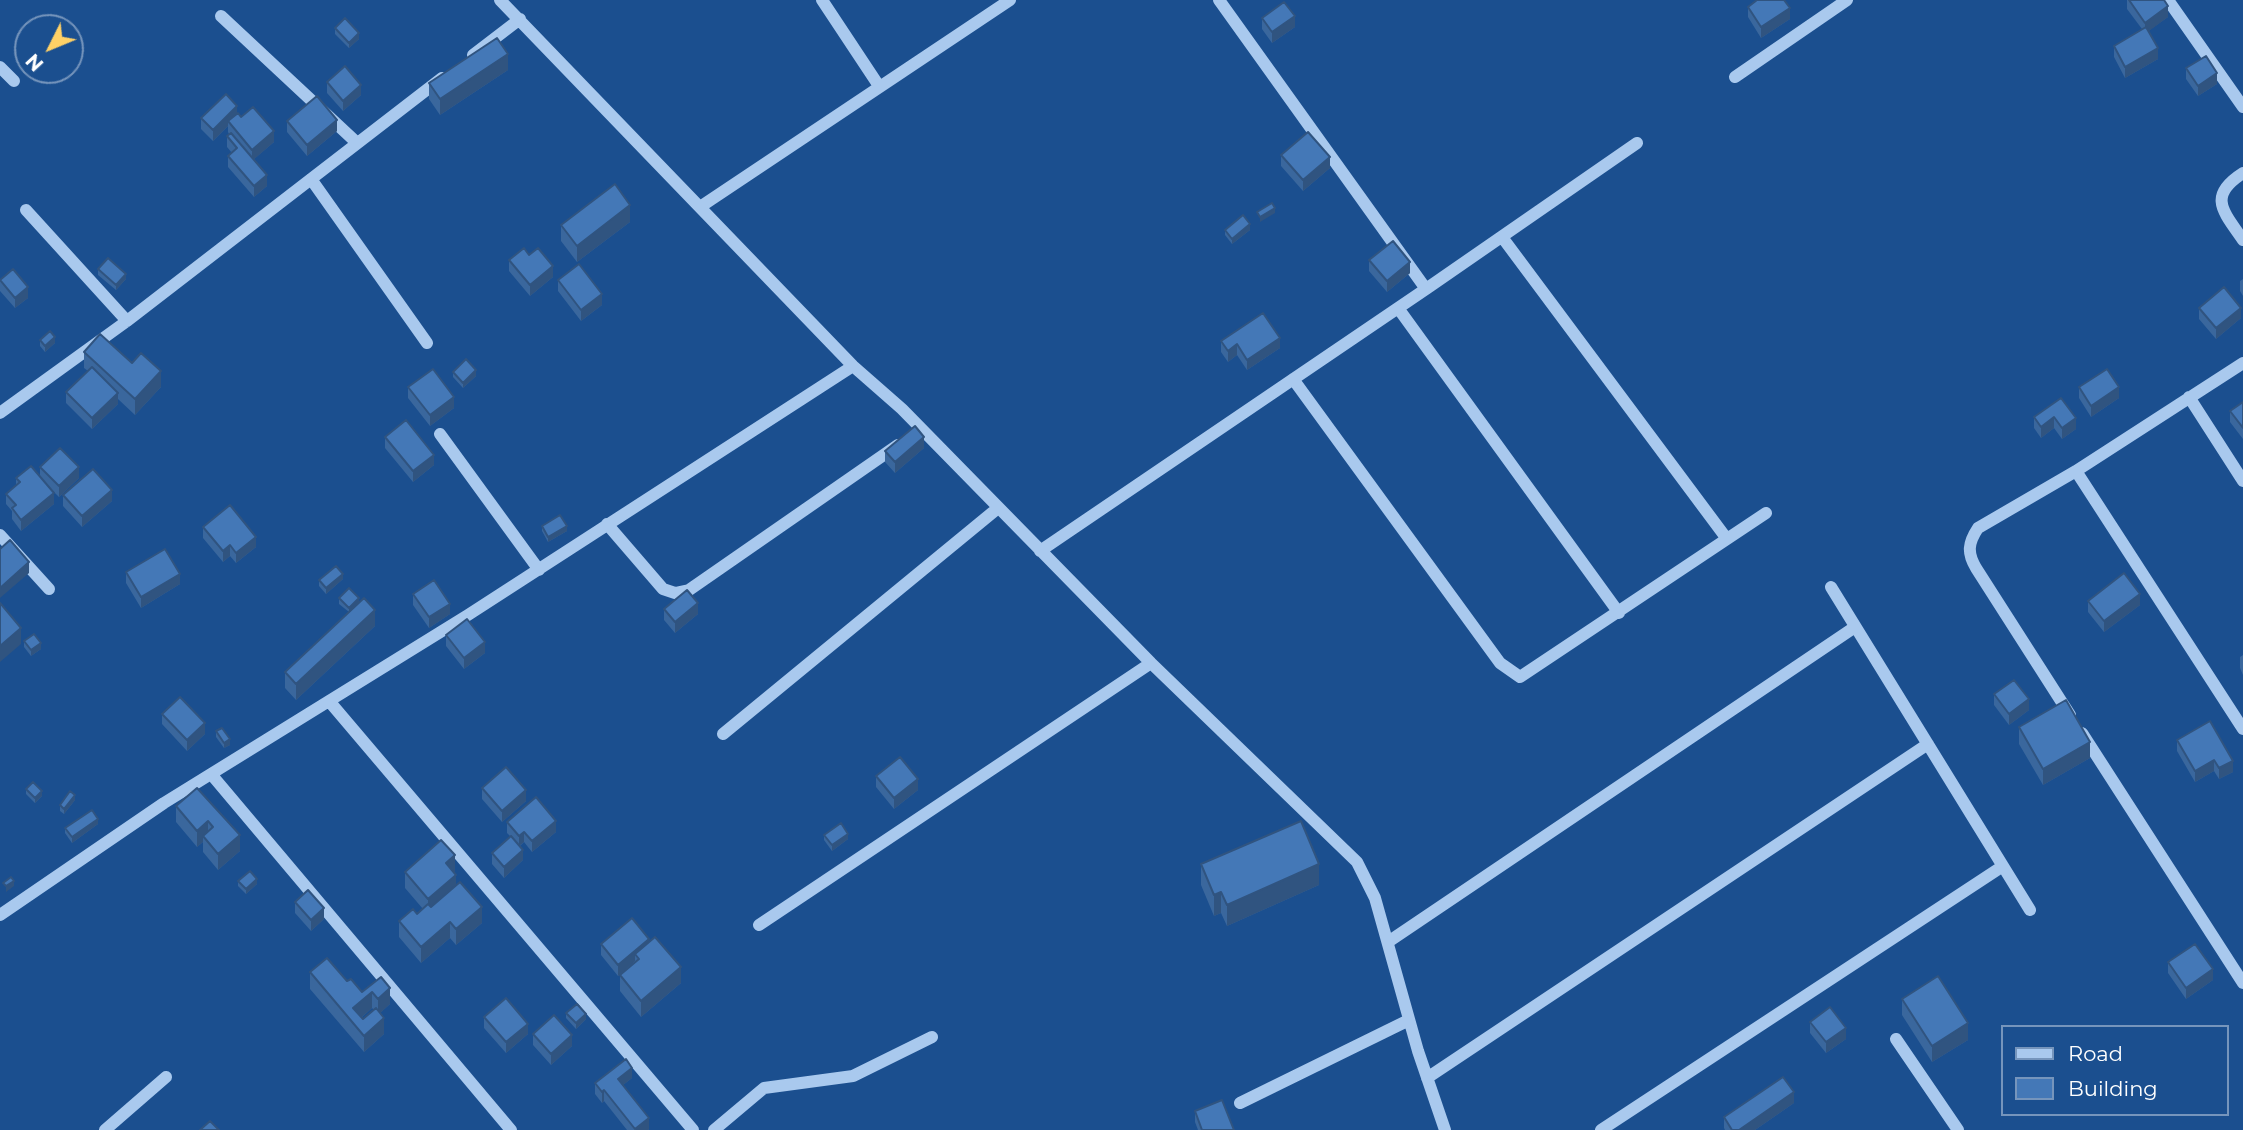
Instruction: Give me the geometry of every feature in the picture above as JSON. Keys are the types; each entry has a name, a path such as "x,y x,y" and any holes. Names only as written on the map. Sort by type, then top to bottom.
{"street":[{"path":"500,0 853,366 922,429 1151,663 1357,862 1367,878 1445,1130"},
{"path":"822,0 879,86"},
{"path":"700,208 1010,0"},
{"path":"1219,0 1426,289"},
{"path":"1735,77 1847,0"},
{"path":"2168,0 2243,107"},
{"path":"221,16 356,142"},
{"path":"0,412 127,321 356,142 520,19"},
{"path":"0,67 14,81"},
{"path":"1040,551 1637,143"},
{"path":"2243,173 2226,184 2221,194 2222,206 2243,240"},
{"path":"311,179 428,344"},
{"path":"26,210 127,321"},
{"path":"1502,237 1727,539"},
{"path":"1398,308 1619,612"},
{"path":"2243,362 2076,471 1978,528 1971,538 1970,557 2243,983"},
{"path":"0,915 211,774 539,570 853,366"},
{"path":"1293,379 1500,663 1511,674 1520,677 1529,674 1766,513"},
{"path":"2189,397 2243,481"},
{"path":"607,524 663,589 675,593 689,590 922,429"},
{"path":"440,434 539,570"},
{"path":"2076,471 2243,729"},
{"path":"723,734 998,508"},
{"path":"0,536 49,589"},
{"path":"1831,587 2030,909"},
{"path":"1388,942 1856,626"},
{"path":"759,925 1151,663"},
{"path":"329,701 694,1130"},
{"path":"1427,1077 1928,744"},
{"path":"211,774 511,1130"},
{"path":"1601,1130 2003,866"},
{"path":"1240,1103 1409,1020"},
{"path":"714,1130 764,1088 853,1076 932,1037"},
{"path":"1896,1040 1958,1130"},
{"path":"105,1130 166,1077"}],"building":[{"path":"1757,0 1784,0 1790,8 1761,27 1748,7"},
{"path":"2129,0 2164,0 2168,6 2145,23"},
{"path":"1284,2 1295,16 1272,32 1262,18"},
{"path":"345,18 359,33 349,43 335,28"},
{"path":"2146,27 2158,48 2125,67 2114,46"},
{"path":"497,38 508,54 440,99 429,83"},
{"path":"2206,56 2217,73 2198,86 2186,68"},
{"path":"345,66 361,85 343,101 327,82"},
{"path":"226,94 237,106 213,130 201,118"},
{"path":"317,96 337,120 307,145 287,121"},
{"path":"253,107 274,131 252,150 228,121 238,113 241,117"},
{"path":"1308,132 1330,157 1303,180 1281,155"},
{"path":"231,133 267,175 254,186 228,156 237,148 227,136"},
{"path":"615,184 630,205 577,246 561,225"},
{"path":"1272,203 1275,208 1260,217 1257,212"},
{"path":"1243,215 1250,224 1232,239 1225,230"},
{"path":"1393,241 1410,262 1387,281 1369,260"},
{"path":"524,248 529,255 538,248 553,266 530,285 509,260"},
{"path":"108,258 126,274 116,285 98,269"},
{"path":"579,264 602,294 581,310 558,280"},
{"path":"13,269 28,287 15,298 0,280"},
{"path":"2224,287 2241,308 2216,328 2199,308"},
{"path":"1263,313 1280,338 1247,360 1237,344 1228,351 1221,341"},
{"path":"50,331 55,337 45,346 40,340"},
{"path":"100,334 132,363 141,353 161,371 135,399 84,352"},
{"path":"466,359 476,370 463,383 453,372"},
{"path":"92,367 118,393 92,418 66,392"},
{"path":"433,369 454,397 430,415 408,387"},
{"path":"2107,369 2119,387 2091,406 2079,387"},
{"path":"2061,398 2076,418 2062,428 2054,417 2041,427 2034,417"},
{"path":"2243,402 2243,428 2230,411"},
{"path":"406,420 434,455 413,471 385,437"},
{"path":"915,426 924,437 895,462 885,451"},
{"path":"60,448 79,467 59,486 40,467"},
{"path":"31,466 54,493 21,520 12,508 16,505 6,494 20,482 16,478"},
{"path":"93,469 112,490 82,516 63,495"},
{"path":"230,505 256,537 236,553 230,545 223,551 203,527"},
{"path":"560,515 567,526 548,537 542,526"},
{"path":"10,540 29,562 0,588 0,549"},
{"path":"165,549 180,574 141,597 126,572"},
{"path":"336,566 343,574 326,588 319,580"},
{"path":"2124,573 2140,594 2104,621 2088,601"},
{"path":"434,580 450,604 429,617 413,594"},
{"path":"349,588 359,598 349,608 339,598"},
{"path":"687,590 698,603 675,622 664,609"},
{"path":"364,598 375,610 296,684 285,672"},
{"path":"0,603 21,628 0,646"},
{"path":"467,619 485,642 464,658 446,635"},
{"path":"34,634 41,643 31,650 24,641"},
{"path":"2014,680 2029,699 2009,714 1994,694"},
{"path":"180,697 205,723 187,740 162,714"},
{"path":"2066,700 2090,742 2043,769 2019,727"},
{"path":"2210,721 2233,761 2219,768 2214,760 2195,771 2177,740"},
{"path":"222,728 230,739 224,743 216,731"},
{"path":"900,757 918,779 894,798 876,776"},
{"path":"506,767 526,790 502,811 482,788"},
{"path":"33,782 42,791 35,798 26,789"},
{"path":"197,788 240,835 218,854 203,836 213,827 208,821 197,831 176,806"},
{"path":"70,791 75,795 64,809 60,805"},
{"path":"536,797 556,821 532,841 524,832 519,836 507,822"},
{"path":"92,810 98,819 72,837 65,828"},
{"path":"1301,821 1319,864 1227,905 1221,892 1214,895 1201,864"},
{"path":"841,823 848,834 832,845 824,835"},
{"path":"511,836 523,850 504,867 492,853"},
{"path":"441,840 455,855 446,863 456,875 428,899 405,872"},
{"path":"250,871 257,879 246,889 238,881"},
{"path":"11,877 14,881 6,886 3,883"},
{"path":"460,882 482,907 456,929 450,922 421,947 399,921 413,909 417,914 428,904 431,907"},
{"path":"308,890 324,908 311,920 295,902"},
{"path":"632,918 649,939 618,965 601,944"},
{"path":"655,937 681,967 641,1001 620,975 639,959 635,954"},
{"path":"2195,944 2213,969 2186,988 2168,962"},
{"path":"327,958 347,981 351,979 362,992 381,977 390,988 378,999 372,992 353,1008 363,1019 376,1008 384,1018 364,1036 310,972"},
{"path":"1938,976 1968,1023 1932,1046 1902,999"},
{"path":"506,998 528,1024 506,1042 484,1017"},
{"path":"577,1004 586,1014 576,1023 566,1013"},
{"path":"1830,1007 1846,1028 1826,1042 1810,1022"},
{"path":"554,1015 572,1035 551,1054 533,1034"},
{"path":"626,1059 632,1068 618,1079 649,1118 635,1129 604,1090 602,1092 595,1083"},
{"path":"1783,1077 1794,1092 1739,1130 1732,1130 1724,1117"},
{"path":"1222,1100 1234,1130 1202,1130 1195,1111"},
{"path":"210,1121 219,1130 200,1130"}]}
